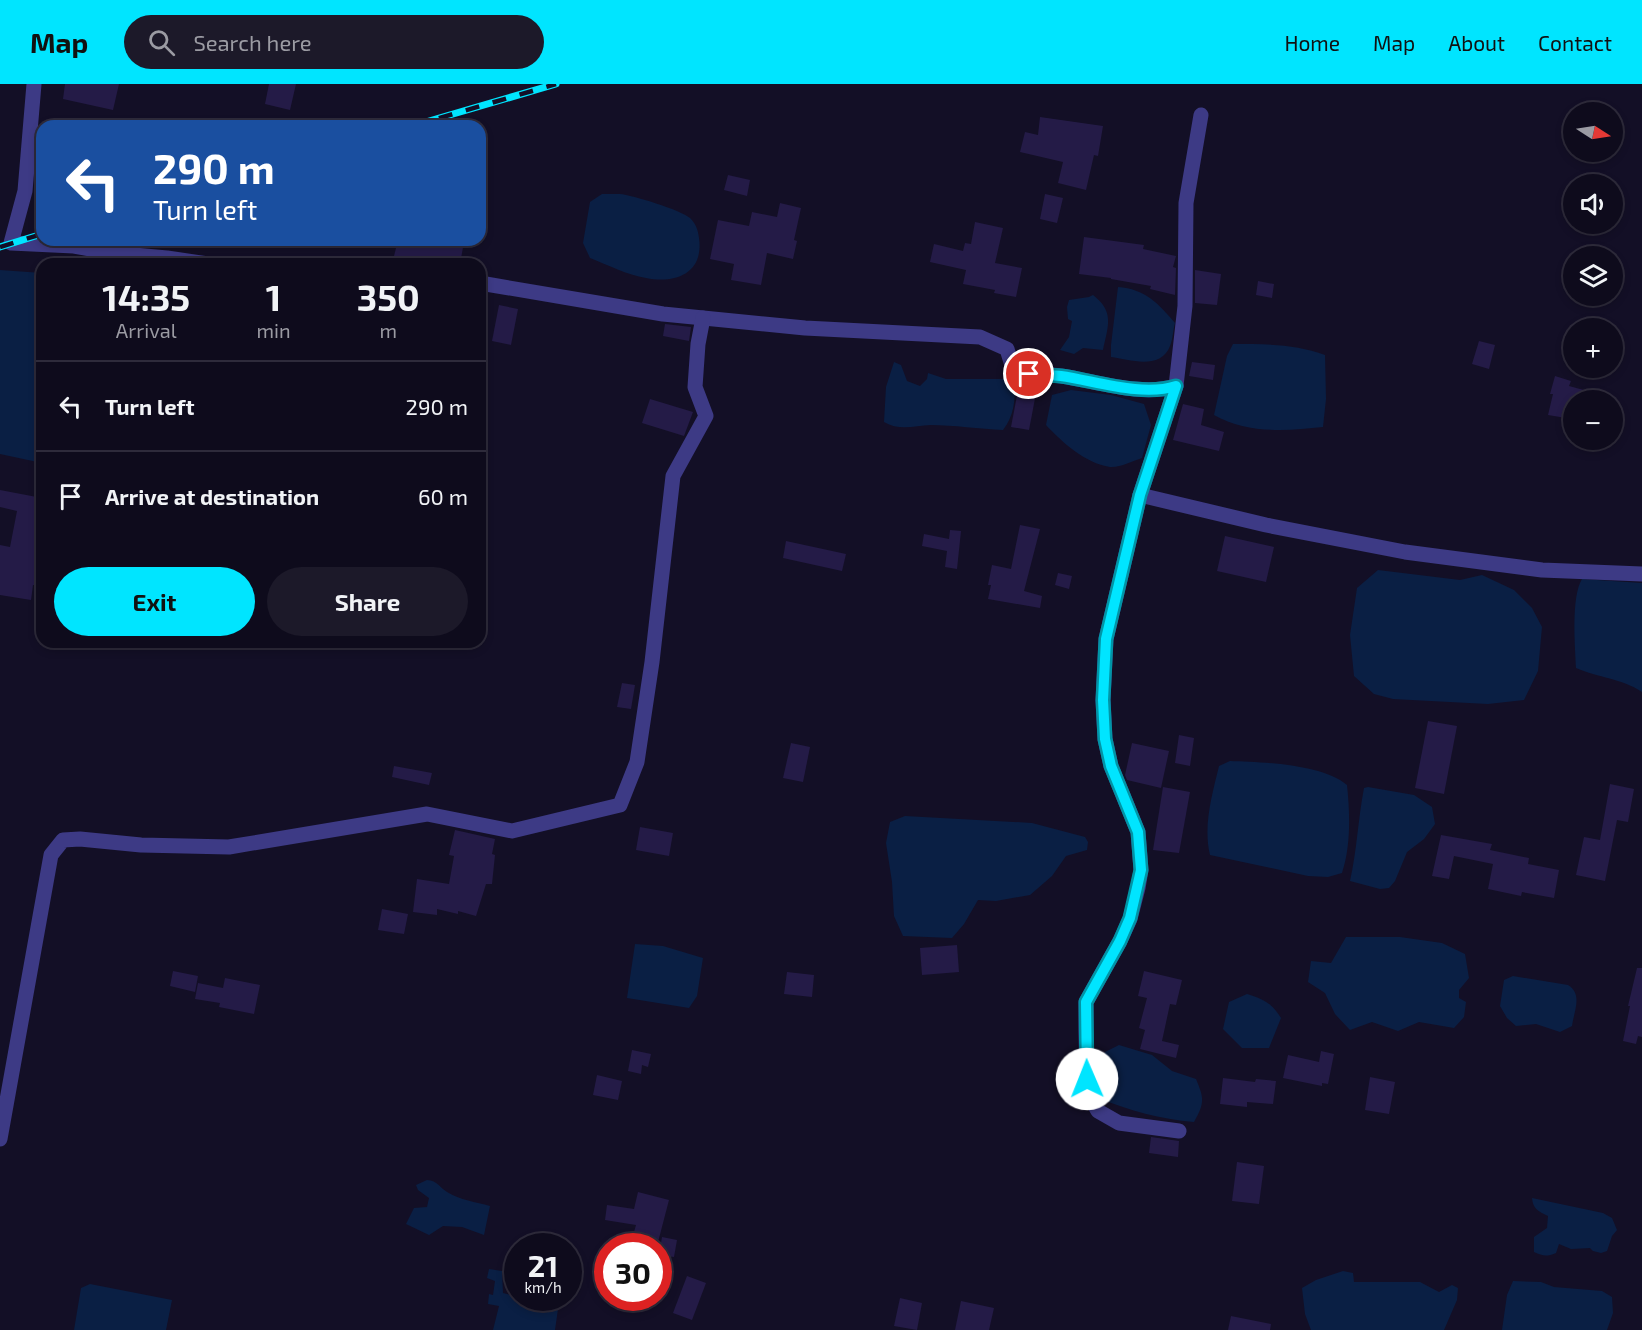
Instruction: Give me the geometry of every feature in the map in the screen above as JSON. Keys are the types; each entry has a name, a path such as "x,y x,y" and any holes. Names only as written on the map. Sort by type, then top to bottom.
{"street":[{"path":"34,84 26,191 11,243 36,244"},
{"path":"1179,1131 1119,1123 1098,1111 1087,1092 1086,1002 1124,934 1141,870 1138,832 1111,766 1105,739 1103,700 1106,639 1140,495 1176,386 1185,306 1186,202 1201,115"},
{"path":"74,246 155,258"},
{"path":"486,284 663,314 805,328 980,337 1007,349 1014,372 1059,376 1120,387 1165,390 1176,386"},
{"path":"0,1139 51,855 63,840 80,839 141,846 229,847 427,814 512,831 620,805 638,762 673,476 706,416 695,387 698,344 703,318"},
{"path":"1140,495 1266,525 1405,552 1542,570 1642,574"}],"water":[{"path":"602,194 635,197 667,207 690,218 699,238 697,260 692,268 686,273 668,279 646,278 618,270 590,258 583,243 590,202"},
{"path":"0,270 36,273 36,462 0,454"},
{"path":"1118,287 1128,288 1150,298 1175,323 1170,346 1160,358 1144,362 1111,357"},
{"path":"1093,295 1105,307 1107,314 1108,327 1103,350 1083,348 1074,354 1060,350 1069,337 1072,321 1068,319 1069,300"},
{"path":"1233,344 1292,347 1325,355 1326,399 1323,427 1267,430 1240,425 1214,415 1227,356"},
{"path":"894,362 901,365 907,381 920,386 927,379 928,373 946,379 1006,379 1015,384 1013,408 1007,425 1003,430 939,425 901,427 884,422 886,387"},
{"path":"1071,390 1111,395 1144,404 1151,425 1142,458 1114,467 1101,465 1083,457 1060,439 1046,425 1052,395"},
{"path":"1378,570 1460,580 1482,575 1514,590 1532,608 1542,627 1538,671 1524,700 1488,704 1393,699 1374,694 1354,676 1350,635 1357,588"},
{"path":"1582,579 1642,583 1642,692 1626,684 1576,668 1575,609"},
{"path":"1230,761 1274,763 1307,768 1336,778 1347,785 1349,829 1342,873 1328,877 1308,876 1210,855 1207,833 1211,799 1219,766"},
{"path":"1364,788 1414,795 1432,807 1435,824 1424,839 1407,852 1395,881 1389,888 1380,889 1350,881"},
{"path":"905,816 1032,823 1085,837 1088,842 1087,850 1066,856 1052,876 1030,895 996,901 978,900 964,924 952,938 903,936 894,916 886,843 890,822"},
{"path":"1346,937 1400,937 1442,943 1465,954 1469,978 1459,990 1459,998 1466,1002 1464,1017 1454,1028 1419,1022 1398,1031 1372,1022 1350,1030 1335,1014 1325,993 1308,982 1311,961 1331,963"},
{"path":"635,944 663,946 703,958 697,996 689,1008 627,998"},
{"path":"1513,976 1568,985 1573,989 1576,1003 1572,1026 1560,1032 1536,1024 1516,1026 1507,1018 1500,1006 1504,980"},
{"path":"1247,994 1267,1002 1281,1018 1269,1048 1242,1048 1223,1029 1229,1002"},
{"path":"1119,1045 1152,1055 1172,1071 1196,1079 1202,1101 1194,1122 1145,1114 1099,1098 1096,1075 1105,1052"},
{"path":"427,1180 436,1183 457,1197 490,1206 484,1235 462,1227 443,1226 429,1235 406,1224 414,1208 427,1207 429,1198 418,1190 416,1185"},
{"path":"1532,1198 1603,1213 1612,1218 1617,1230 1612,1236 1607,1251 1601,1253 1590,1248 1571,1249 1559,1244 1556,1253 1553,1254 1545,1256 1534,1252 1534,1237 1547,1228 1548,1216 1537,1209"},
{"path":"489,1269 502,1271 504,1311 558,1311 555,1330 493,1330 499,1306 488,1304 489,1294 493,1295 495,1281 487,1278"},
{"path":"1343,1271 1353,1273 1354,1282 1420,1282 1439,1292 1452,1285 1458,1288 1457,1300 1444,1330 1311,1330 1305,1314 1302,1288 1316,1280"},
{"path":"1513,1281 1541,1282 1554,1287 1602,1291 1612,1297 1613,1313 1607,1330 1502,1330 1507,1295"},
{"path":"90,1284 172,1300 166,1330 74,1330 81,1288"}],"building":[{"path":"65,84 119,84 113,110 63,99"},
{"path":"269,84 296,84 290,110 265,104"},
{"path":"1040,117 1103,126 1098,156 1094,155 1086,190 1058,183 1063,162 1020,152 1025,132 1038,135"},
{"path":"728,175 750,180 747,196 724,190"},
{"path":"1045,194 1063,198 1057,223 1040,219"},
{"path":"780,203 801,208 794,240 797,241 793,259 767,253 761,285 731,280 734,264 710,259 718,220 749,226 752,212 777,217"},
{"path":"975,222 1003,228 995,263 1022,268 1016,297 963,284 966,270 930,262 934,244 963,251 965,243 971,244"},
{"path":"1084,237 1144,245 1143,249 1176,256 1173,267 1176,268 1175,295 1150,289 1151,286 1079,274"},
{"path":"396,246 463,246 461,258 394,256"},
{"path":"1195,270 1221,274 1217,305 1195,303"},
{"path":"1258,281 1274,284 1272,298 1256,295"},
{"path":"499,305 518,309 511,345 492,341"},
{"path":"665,324 691,327 689,341 663,336"},
{"path":"1479,341 1495,345 1489,369 1472,364"},
{"path":"1192,362 1215,365 1213,380 1189,376"},
{"path":"1555,376 1571,381 1569,386 1584,390 1563,390 1563,418 1548,415 1553,394 1550,394"},
{"path":"1019,385 1037,388 1029,430 1011,427"},
{"path":"650,399 693,412 684,436 642,423"},
{"path":"1183,404 1204,409 1201,425 1224,432 1219,451 1173,440"},
{"path":"0,490 36,497 36,585 33,585 31,600 0,595 0,545 10,547 17,511 0,507"},
{"path":"1020,525 1040,529 1024,591 1042,596 1040,608 988,599 992,565 1011,569"},
{"path":"950,530 961,531 957,569 945,567 947,551 922,546 924,534 949,539"},
{"path":"1225,536 1274,547 1266,582 1217,571"},
{"path":"786,541 846,554 842,571 783,558"},
{"path":"1058,573 1072,576 1069,589 1055,585"},
{"path":"622,683 635,685 631,709 617,707"},
{"path":"1428,721 1457,726 1444,794 1415,788"},
{"path":"1179,735 1194,738 1190,766 1175,763"},
{"path":"791,743 810,747 803,782 783,778"},
{"path":"1132,743 1169,751 1161,788 1127,780 1125,775"},
{"path":"394,766 432,773 429,785 392,777"},
{"path":"1610,784 1634,789 1628,822 1617,820 1605,881 1576,875 1584,837 1600,840"},
{"path":"1163,787 1190,792 1179,853 1153,850"},
{"path":"640,827 673,833 669,856 636,850"},
{"path":"455,830 495,839 492,854 495,855 492,884 486,884 476,916 437,909 437,915 413,912 417,879 449,884 454,856 449,855"},
{"path":"1441,835 1492,844 1490,850 1529,858 1528,864 1559,870 1554,898 1522,892 1521,896 1488,889 1493,864 1454,856 1449,879 1432,876"},
{"path":"382,909 408,914 404,934 378,930"},
{"path":"957,945 959,972 922,975 920,948"},
{"path":"1637,968 1642,968 1642,1037 1638,1036 1636,1044 1623,1041"},
{"path":"173,971 198,976 195,992 170,986"},
{"path":"1144,971 1182,980 1176,1005 1170,1004 1162,1041 1179,1045 1176,1058 1140,1049 1145,1030 1139,1028 1147,998 1138,996"},
{"path":"787,972 814,975 812,997 784,994"},
{"path":"225,978 260,985 254,1014 219,1007 220,1003 195,999 198,983 223,988"},
{"path":"632,1050 651,1054 648,1067 642,1065 641,1074 628,1071"},
{"path":"1321,1051 1334,1054 1328,1084 1322,1083 1322,1086 1283,1078 1288,1055 1319,1062"},
{"path":"597,1075 622,1081 618,1100 593,1095"},
{"path":"1370,1077 1395,1082 1389,1114 1365,1110"},
{"path":"1223,1078 1255,1082 1256,1079 1276,1081 1273,1104 1247,1102 1247,1107 1220,1104"},
{"path":"1151,1137 1179,1141 1178,1157 1149,1153"},
{"path":"1237,1162 1264,1166 1259,1204 1232,1201"},
{"path":"638,1192 669,1200 660,1233 634,1233 636,1225 605,1220 607,1205 634,1209"},
{"path":"672,1239 677,1240 674,1257 672,1257"},
{"path":"687,1276 706,1283 692,1320 673,1313"},
{"path":"900,1298 922,1303 917,1330 894,1326"},
{"path":"961,1301 994,1308 989,1330 955,1330"},
{"path":"1231,1316 1271,1324 1270,1330 1228,1330"}],"railway":[{"path":"433,120 556,84"},
{"path":"0,247 36,236"}],"route":[{"path":"1029,374 1059,376 1120,387 1165,390 1176,386 1140,495 1106,639 1103,700 1105,739 1111,766 1138,832 1141,870 1130,918 1120,941 1086,1002 1087,1079"}]}
